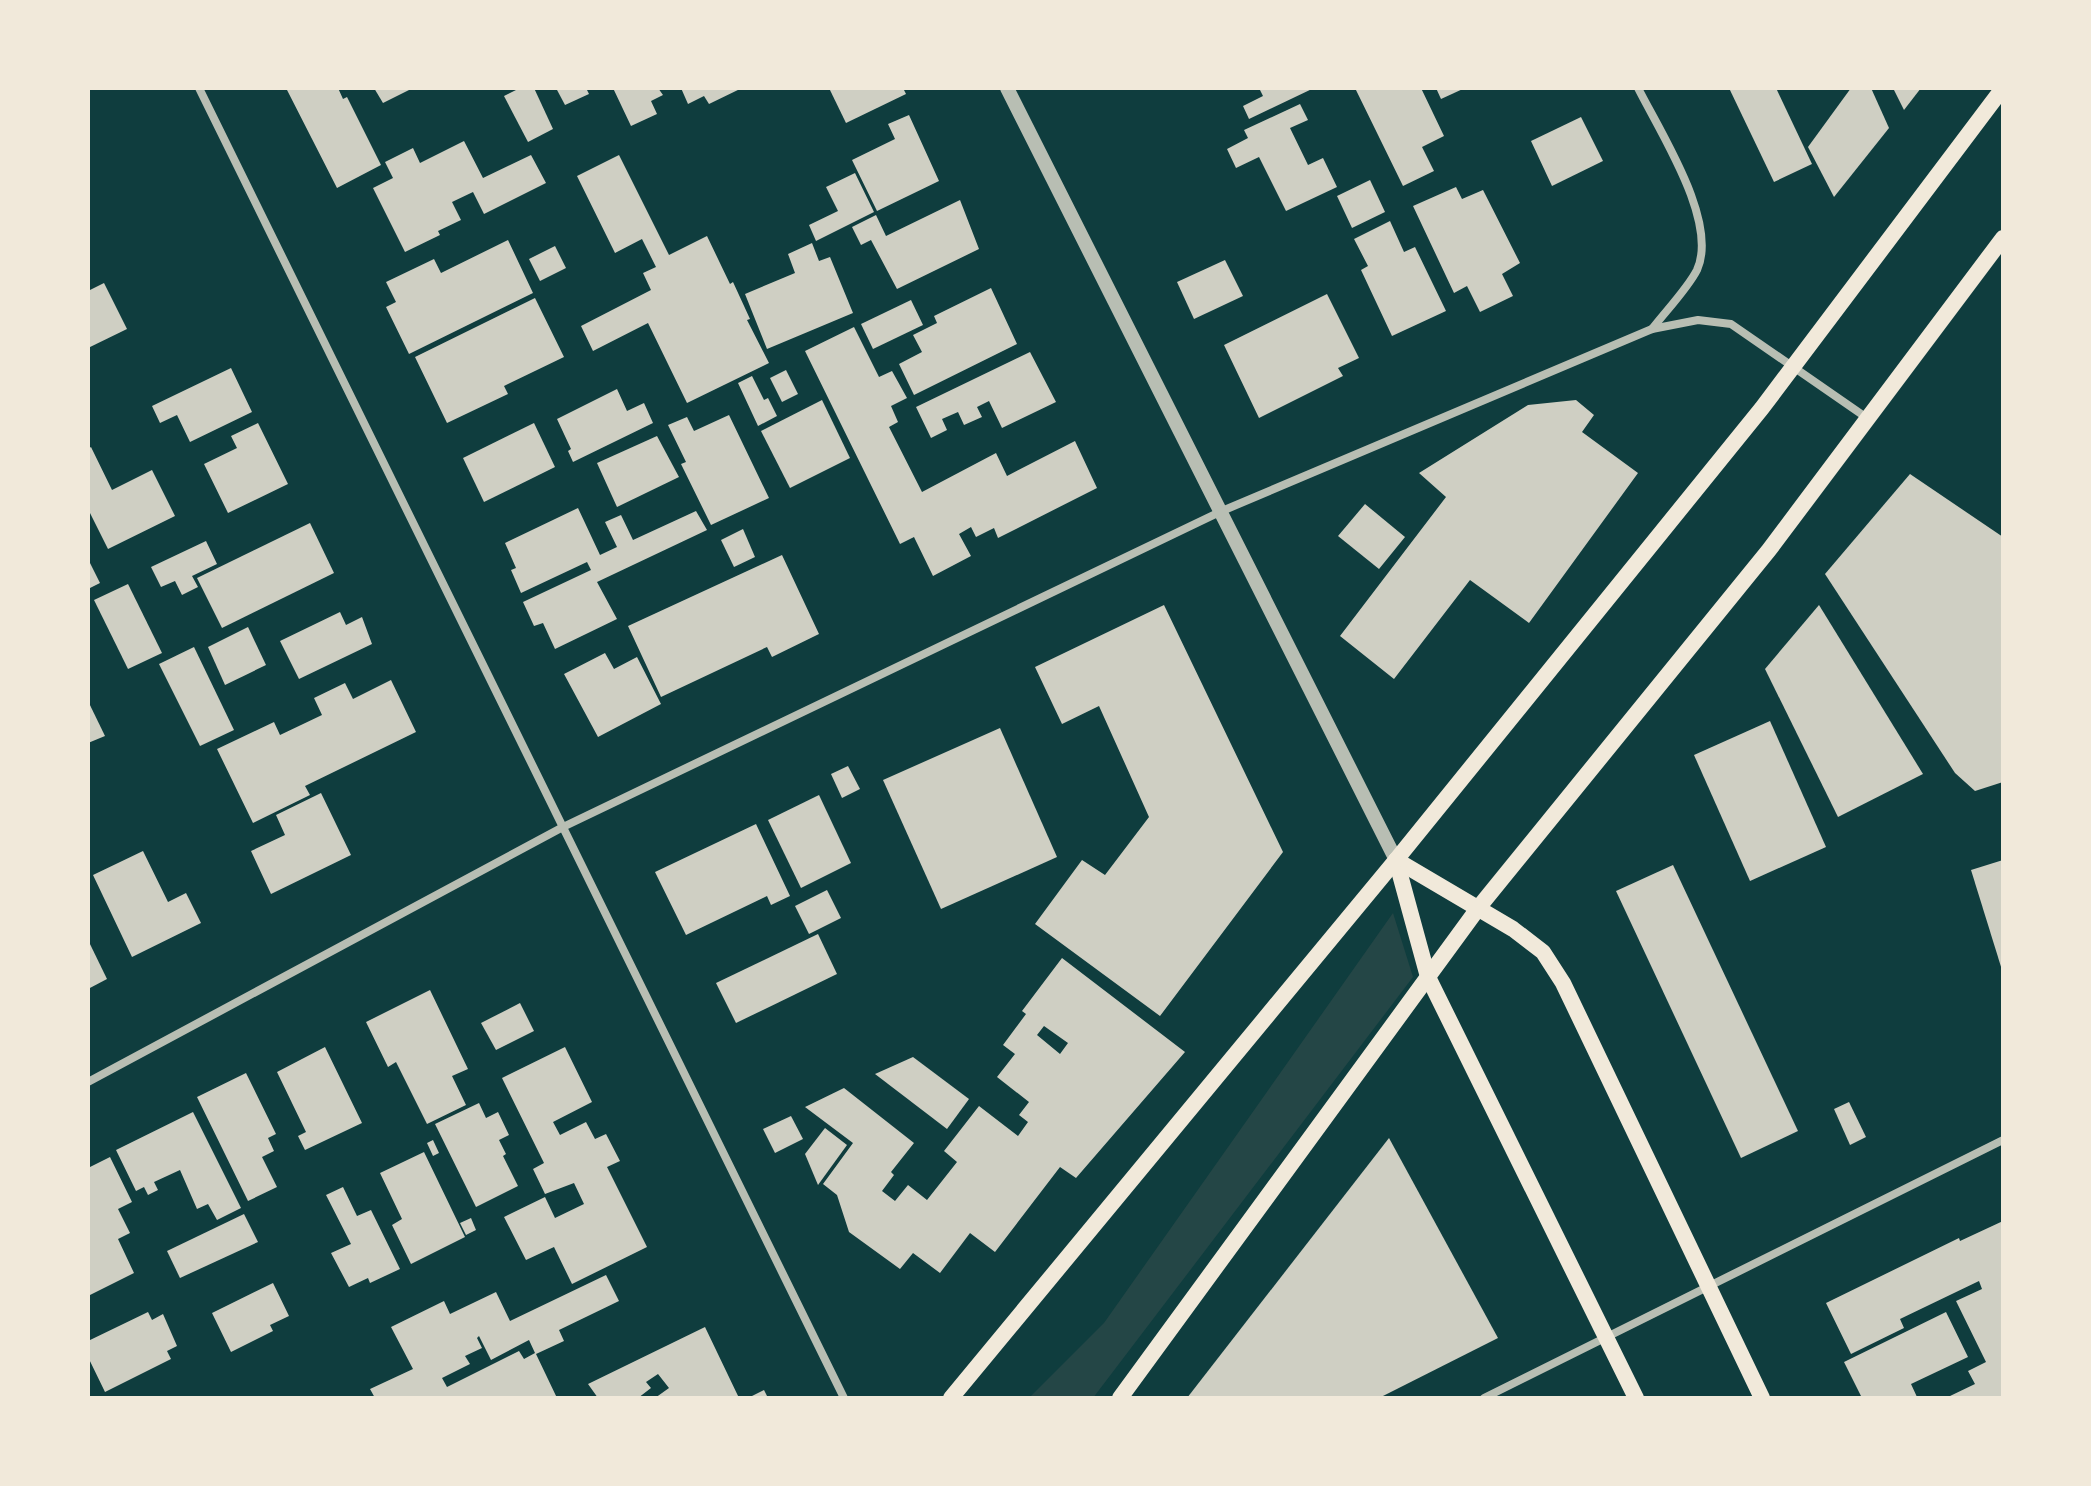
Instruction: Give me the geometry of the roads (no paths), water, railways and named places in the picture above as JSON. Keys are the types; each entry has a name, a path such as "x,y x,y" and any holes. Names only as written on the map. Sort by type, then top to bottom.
{"main road":[{"path":"951,1398 1396,860 1762,408 2003,88"},
{"path":"1120,1398 1479,907 1769,550 2003,238"},
{"path":"1396,860 1479,907 1543,952 1563,983 1762,1398"},
{"path":"1396,860 1428,977 1636,1398"}],"street":[{"path":"199,88 844,1398"},
{"path":"1007,88 1396,860"},
{"path":"1638,88 1696,204 1704,242 1697,270 1652,329"},
{"path":"88,1082 563,827 1222,511 1652,329 1698,320 1731,324 1867,418"},
{"path":"1484,1398 2003,1140"}]}
